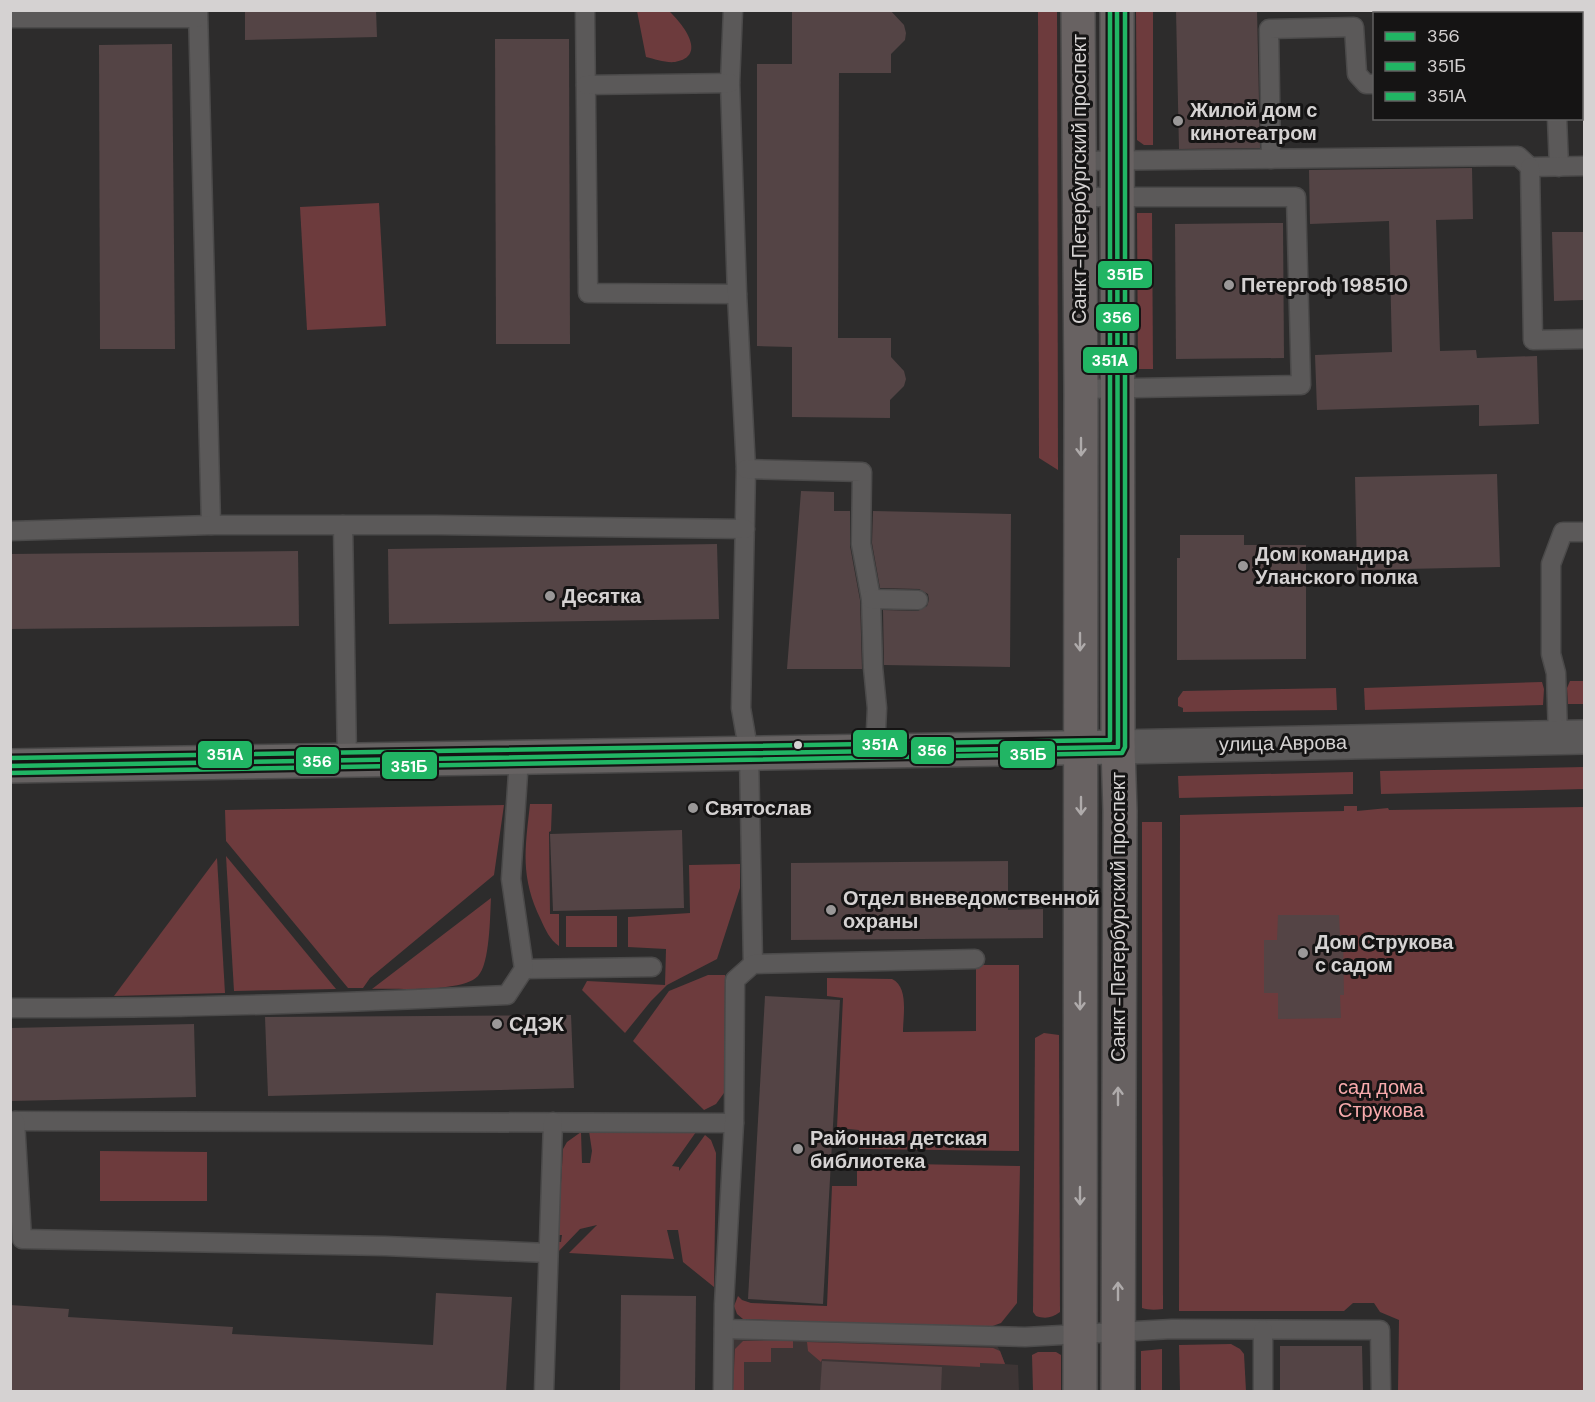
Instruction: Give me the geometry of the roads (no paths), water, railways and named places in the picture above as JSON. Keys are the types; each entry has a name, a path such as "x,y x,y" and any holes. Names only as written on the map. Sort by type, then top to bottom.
{"main road":[{"name":"Санкт-Петербургский проспект","path":"1078,10 1081,388 1080,1392"},
{"name":"Санкт-Петербургский проспект","path":"1117,10 1120,822 1118,1392"}],"street":[{"name":"улица Аврова","path":"10,766 875,752 1571,737"}],"lane":[{"path":"585,10 588,293 736,294"},
{"path":"733,10 730,83 736,294 746,470 741,708 749,754 753,964"},
{"path":"10,18 197,14 211,525"},
{"path":"1271,159 1269,29 1354,27 1357,74 1366,84 1373,84"},
{"path":"586,86 730,83"},
{"path":"1557,120 1559,167"},
{"path":"1079,161 1518,156 1530,167 1584,166"},
{"path":"1530,167 1533,339 1584,339"},
{"path":"1079,197 1296,197 1301,385 1081,388"},
{"path":"746,470 862,472 861,544 871,599 877,708 875,752"},
{"path":"10,531 211,525 745,529"},
{"path":"343,525 347,760"},
{"path":"1571,737 1551,654 1551,564 1563,532 1584,532"},
{"path":"871,599 918,600"},
{"path":"10,1008 332,1003 507,995 524,969 511,879 519,758"},
{"path":"723,1392 734,1123 735,980 753,964 975,959"},
{"path":"524,969 652,967"},
{"path":"548,1253 386,1246 22,1239 13,1121 734,1123"},
{"path":"544,1392 553,1122"},
{"path":"724,1329 1025,1337 1172,1329 1380,1330 1381,1392"},
{"path":"1263,1330 1263,1392"}],"place":[{"name":"Жилой дом с кинотеатром","path":"1178,121"},
{"name":"Петергоф 198510","path":"1229,285"},
{"name":"Дом командира Уланского полка","path":"1243,566"},
{"name":"Десятка","path":"550,596"},
{"name":"Святослав","path":"693,808"},
{"name":"Отдел вневедомственной охраны","path":"831,910"},
{"name":"Дом Струкова с садом","path":"1303,953"},
{"name":"СДЭК","path":"497,1024"},
{"name":"Районная детская библиотека","path":"798,1149"}],"park label":[{"name":"сад дома Струкова","path":"1381,1098"}]}
